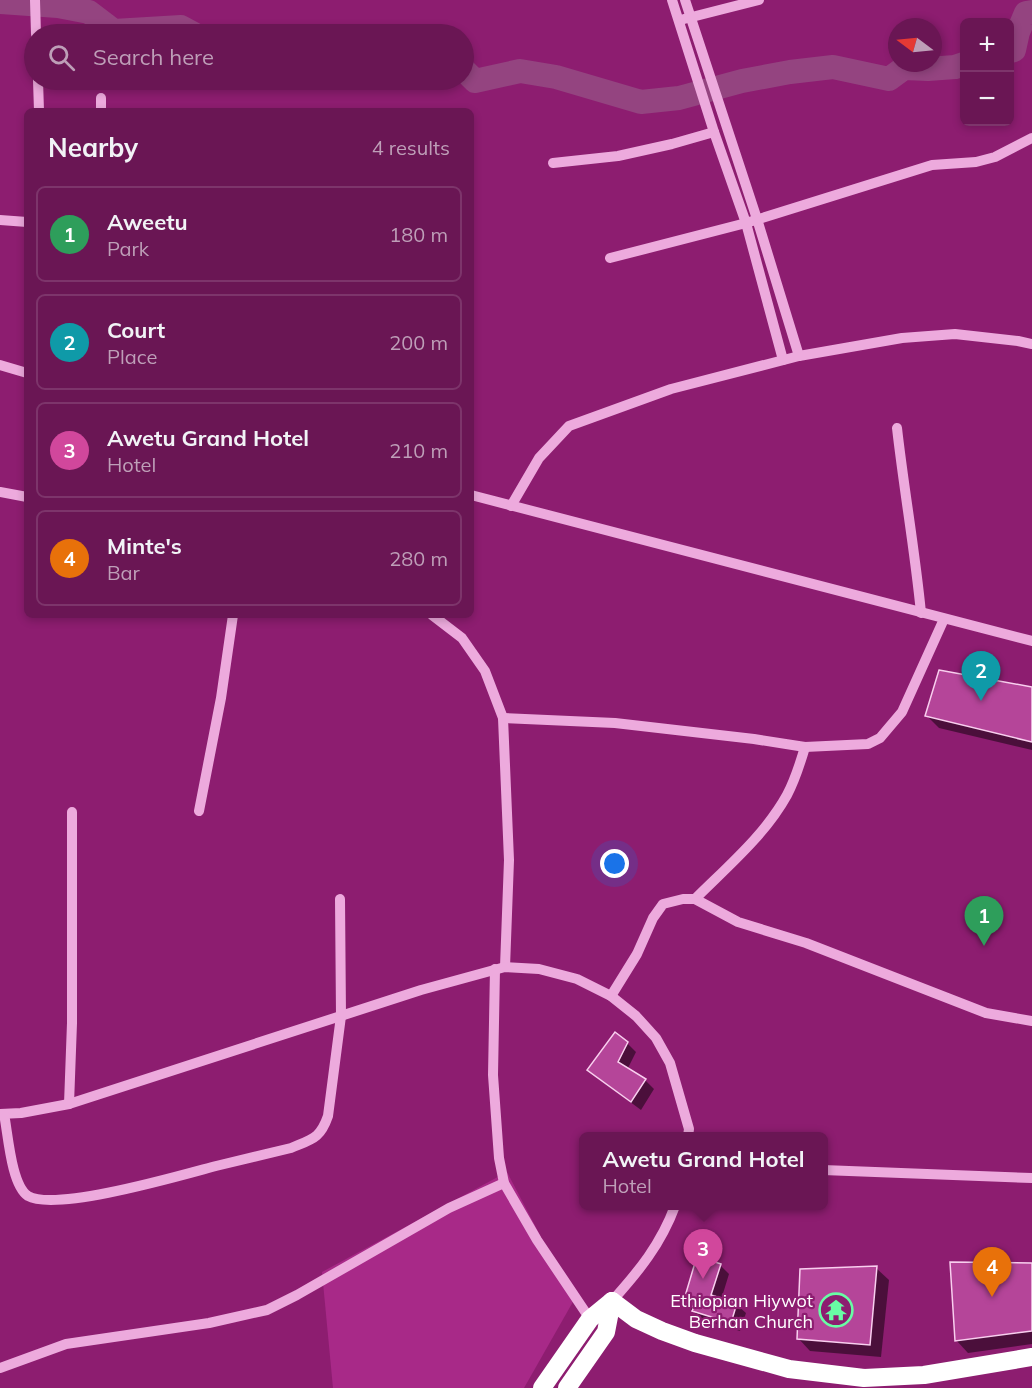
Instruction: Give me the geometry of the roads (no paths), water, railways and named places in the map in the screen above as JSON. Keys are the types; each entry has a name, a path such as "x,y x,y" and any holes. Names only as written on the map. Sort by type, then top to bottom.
{"highway":[{"path":"542,1388 590,1319 612,1301"},
{"path":"612,1301 636,1318 662,1331 695,1343 789,1369 864,1378 888,1377 924,1375 1032,1357"},
{"path":"567,1388 606,1332 612,1301"}],"street":[{"path":"35,0 36,24"},
{"path":"672,0 746,223 783,360"},
{"path":"685,0 799,356"},
{"path":"679,21 690,16 759,0"},
{"path":"38,90 39,108"},
{"path":"101,98 101,108"},
{"path":"553,163 618,156 714,132"},
{"path":"610,258 746,223 932,165 976,162 995,157 1032,138"},
{"path":"0,220 24,222"},
{"path":"511,506 539,458 568,426 671,389 799,356 902,338 955,334 1018,340 1032,344"},
{"path":"0,365 24,372"},
{"path":"897,428 916,560 921,613"},
{"path":"0,492 24,496"},
{"path":"474,496 1032,641"},
{"path":"199,811 223,688 233,618"},
{"path":"436,618 462,638 485,671 503,718 509,860 493,1075 498,1158 504,1183 537,1240 590,1319"},
{"path":"503,718 615,723 754,738 805,747 868,744 880,738 902,712 944,619"},
{"path":"695,899 770,820 786,797 796,776 805,747"},
{"path":"69,1104 72,1023 72,812"},
{"path":"611,996 637,954 653,918 663,904 683,898 695,899 738,922 806,943 986,1013 1032,1021"},
{"path":"340,899 341,1016 332,1098 323,1130 313,1139 291,1148 129,1189 64,1200 38,1199 28,1196 20,1186 14,1169 2,1114 21,1113 69,1104 341,1016 500,968 539,969 577,980 611,996 636,1016 656,1038 670,1063 689,1132"},
{"path":"828,1170 1032,1179"},
{"path":"0,1368 66,1344 209,1323 267,1310 449,1208 504,1183"},
{"path":"612,1301 634,1276 666,1231 674,1210"}],"waterway":[{"path":"0,2 58,6 89,12 105,24"},
{"path":"1014,50 1026,13 1032,12"},
{"path":"474,80 520,71 556,77 641,102 679,98 742,81 833,67 889,79 904,68 928,69 960,65"}],"place":[{"name":"Court","path":"981,701"},
{"name":"Aweetu","path":"984,946"},
{"name":"Awetu Grand Hotel","path":"703,1279"},
{"name":"Minte's","path":"992,1297"},
{"name":"Ethiopian Hiywot Berhan Church","path":"836,1310"}]}
